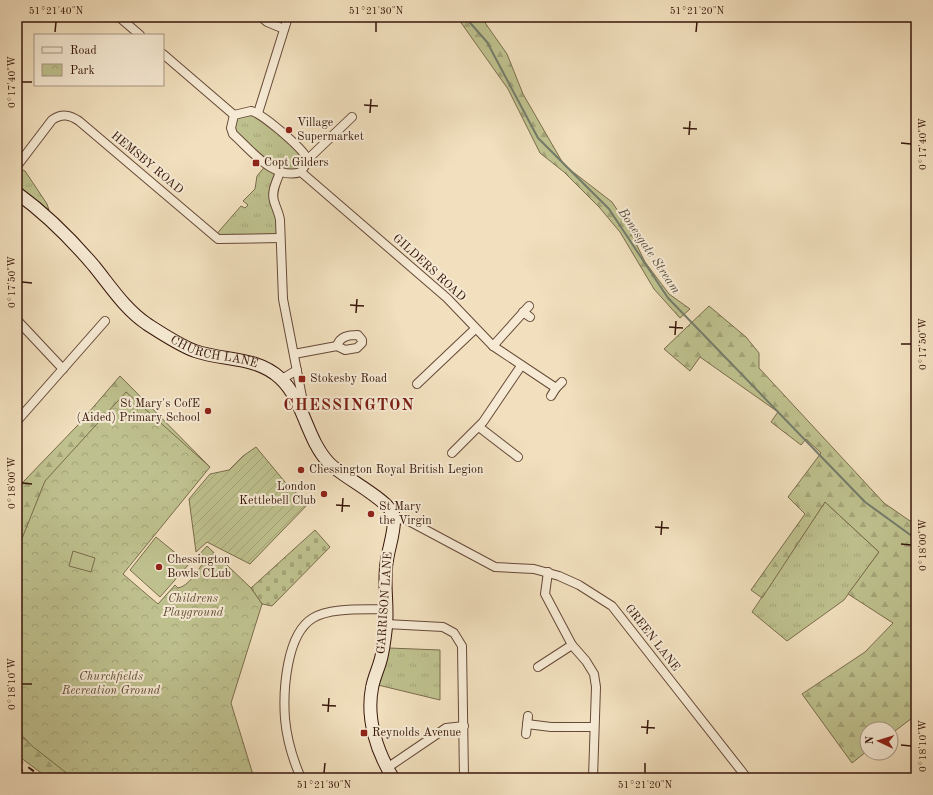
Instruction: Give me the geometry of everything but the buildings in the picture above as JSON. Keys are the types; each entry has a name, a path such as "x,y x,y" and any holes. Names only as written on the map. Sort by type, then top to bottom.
{"street":[{"path":"119,17 139,34"},
{"path":"261,17 267,22 284,29"},
{"path":"258,113 288,17"},
{"path":"164,55 234,115"},
{"path":"234,115 251,111 258,113 304,154 307,160"},
{"name":"HEMSBY ROAD","path":"17,166 52,120 57,117 68,115 79,121 218,239 280,238"},
{"path":"234,115 230,128 233,134 271,167 280,172 294,174 301,172 307,160 352,117"},
{"path":"280,172 273,197 279,212 282,298 302,401 298,406"},
{"name":"GILDERS ROAD","path":"301,172 447,298 475,329 493,346 556,388"},
{"name":"CHURCH LANE","path":"17,193 31,203 61,230 80,250 121,302 133,314 193,350 210,355 248,361 271,370 291,391 313,439 324,458 337,471 389,506 392,510 394,519"},
{"path":"493,346 527,312"},
{"path":"17,320 63,369"},
{"path":"17,421 105,321"},
{"path":"417,384 475,329"},
{"path":"294,354 337,346"},
{"path":"452,453 479,427 521,366"},
{"path":"282,380 297,370"},
{"path":"551,396 562,382"},
{"path":"479,427 512,448 518,457"},
{"name":"GREEN LANE","path":"394,519 407,520 495,567 534,568 548,572 579,585 612,606 747,778"},
{"name":"GARRISON LANE","path":"390,773 375,740 370,700 372,686 382,654 386,624 386,566 394,519"},
{"path":"548,572 545,594 572,645 586,661 594,674 596,687 593,778"},
{"path":"302,778 290,745 285,720 285,692 290,656 296,639 303,626 322,613 386,609"},
{"path":"386,624 443,627 454,633 462,646 464,778"},
{"path":"538,667 572,645"},
{"path":"526,734 527,720 551,727 594,727"},
{"path":"390,773 446,728 464,726"}],"green space":[{"path":"457,17 481,17 507,54 523,94 564,165 612,202 626,223 645,262 669,294 690,309 680,318 654,289 620,232 599,207 564,172 540,153 508,89"},
{"path":"251,111 304,154 304,168 280,172 274,189 280,238 214,237 241,206 245,208 248,205 243,201 255,189 257,176 267,164 233,134 231,121"},
{"path":"23,170 47,204 49,210 17,187 17,175"},
{"path":"709,306 746,337 759,353 759,368 884,503 916,525 916,715 899,728 899,721 859,721 859,757 852,763 802,694 865,652 893,623 848,594 879,552 825,502 762,598 751,590 805,514 788,497 821,453 806,439 801,445 771,422 778,412 700,357 690,371 664,349"},
{"path":"120,376 210,467 17,565 17,492 24,481 77,426"},
{"name":"Churchfields Recreation Ground","path":"126,392 210,467 123,574 158,604 175,585 178,588 182,587 192,578 204,562 197,557 207,546 251,588 262,604 231,703 254,778 73,778 32,746 17,730 17,551 45,481"},
{"path":"256,447 290,488 309,503 250,564 207,542 196,552 189,499 210,474 229,470 243,456"},
{"path":"825,502 879,552 844,600 787,641 752,612"},
{"path":"315,530 330,547 272,606 262,604 251,588"},
{"name":"Chessington Bowls CLub","path":"156,537 189,564 160,597 130,570"},
{"path":"73,551 95,558 91,572 69,566"},
{"path":"389,648 440,650 440,700 378,685"},
{"path":"17,735 70,764 151,778 48,778 17,755"}],"waterway":[{"name":"Bonesgate Stream","path":"465,17 487,42 538,138 609,209 668,298 865,502 916,539"}],"railway":[{"path":"17,759 43,778"},
{"path":"17,767 32,778"}],"place":[{"name":"Village Supermarket","path":"289,130"},
{"name":"Copt Gilders","path":"256,163"},
{"name":"Stokesby Road","path":"302,379"},
{"name":"St Mary's CofE (Aided) Primary School","path":"208,411"},
{"name":"Chessington Royal British Legion","path":"301,470"},
{"name":"London Kettlebell Club","path":"324,494"},
{"name":"St Mary the Virgin","path":"371,514"},
{"name":"Chessington Bowls CLub","path":"159,567"},
{"name":"Reynolds Avenue","path":"364,733"}],"district":[{"name":"CHESSINGTON","path":"349,406"}],"park label":[{"name":"Childrens Playground","path":"193,606"}]}
